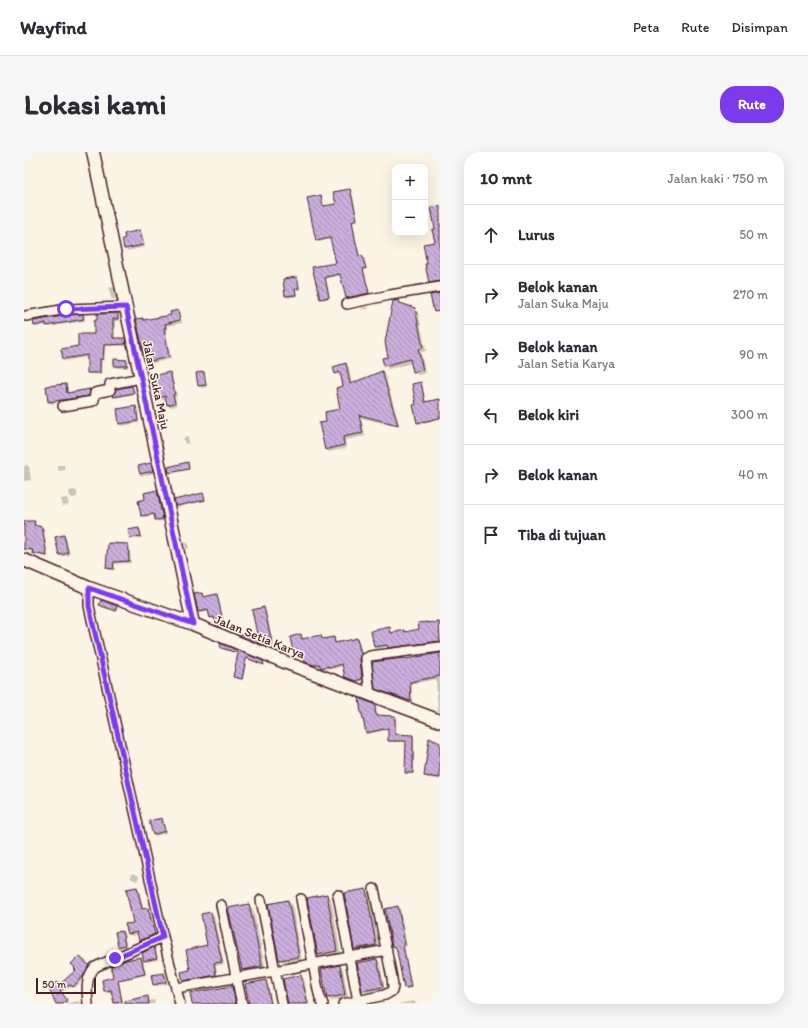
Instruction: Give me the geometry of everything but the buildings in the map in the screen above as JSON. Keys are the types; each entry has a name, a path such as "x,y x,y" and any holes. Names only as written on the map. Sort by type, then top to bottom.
{"street":[{"name":"Jalan Suka Maju","path":"93,152 193,624"},
{"path":"347,304 440,287"},
{"path":"26,316 66,309 126,307"},
{"path":"63,406 93,401 95,393 110,390 110,384 141,378"},
{"name":"Jalan Setia Karya","path":"24,560 89,598 193,624 292,665 440,721"},
{"path":"89,598 163,937 180,1004"},
{"path":"370,695 365,660 366,658 370,656 440,647"},
{"path":"343,1004 385,995 392,991 393,987 387,950 374,889"},
{"path":"338,895 358,1001"},
{"path":"302,899 320,998 323,1004"},
{"path":"261,900 282,1004"},
{"path":"221,905 242,1004"},
{"path":"88,1004 88,980 95,967 163,937"},
{"path":"176,988 387,950"}],"route":[{"path":"66,309 126,307 193,624 89,588 89,606 163,937 115,958"}]}
